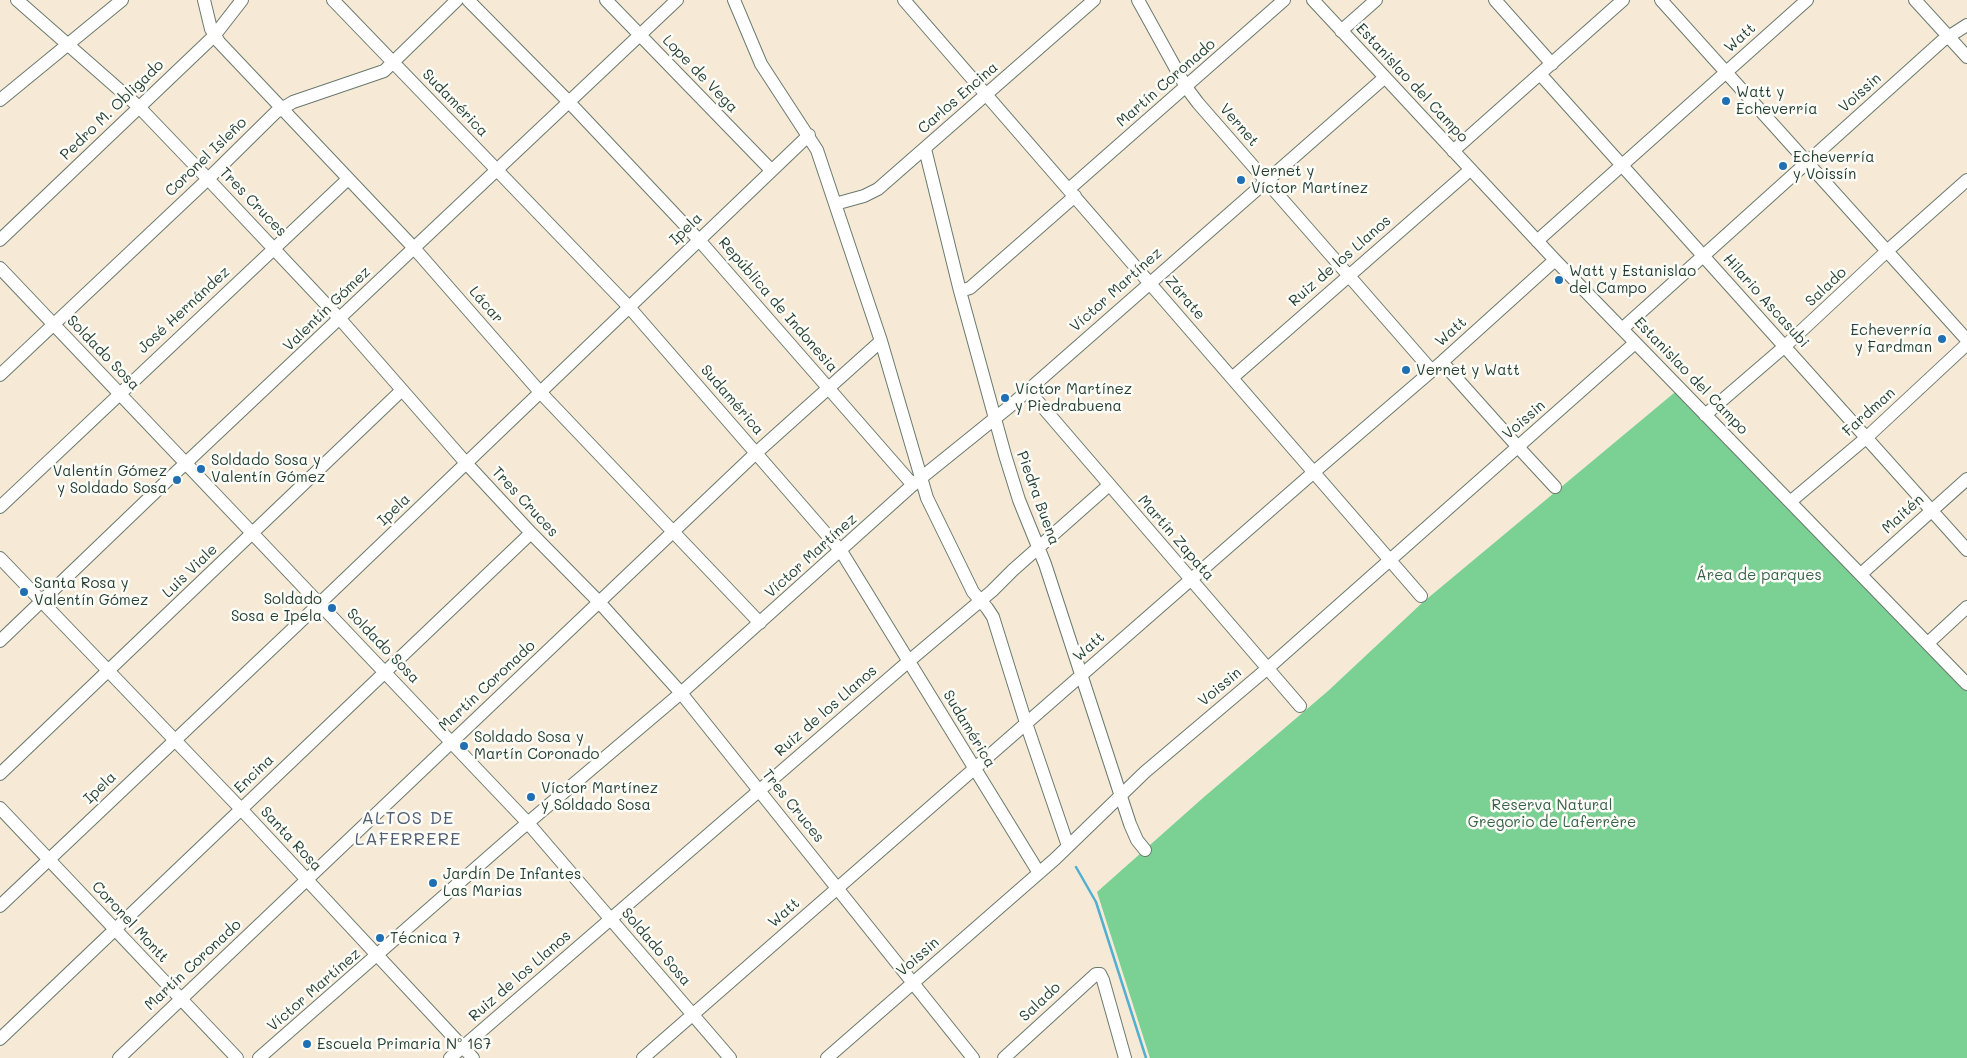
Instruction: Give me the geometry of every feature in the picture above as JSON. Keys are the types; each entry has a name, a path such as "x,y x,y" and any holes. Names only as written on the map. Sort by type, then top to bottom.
{"street":[{"name":"Tres Cruces","path":"17,0 139,107 340,319 466,463 599,602 681,693 973,1058"},
{"path":"0,100 122,0"},
{"name":"Lácar","path":"204,0 214,36 414,248 540,392 760,623"},
{"name":"Pedro M. Obligado","path":"0,240 214,36 242,0"},
{"name":"Sudamérica","path":"333,0 630,307 841,550 1039,873"},
{"name":"Coronel Isleño","path":"0,375 282,108 293,102 384,71 457,0"},
{"name":"República de Indonesia","path":"468,0 568,101 699,240 828,388 917,482"},
{"name":"Lope de Vega","path":"606,0 771,170"},
{"name":"Valentín Gómez","path":"0,641 496,169 677,0"},
{"path":"734,0 761,64 817,150 881,341 917,482 970,586 980,602 993,617 1026,723 1068,846"},
{"name":"Zárate","path":"904,0 1421,596"},
{"name":"Carlos Encina","path":"835,204 864,196 878,189 1094,0"},
{"name":"Vernet","path":"1138,0 1186,87 1432,371"},
{"name":"Martín Coronado","path":"960,291 970,288 1186,87 1284,0"},
{"name":"Estanislao del Campo","path":"1313,0 1555,260 1967,684"},
{"path":"1341,31 1376,0"},
{"path":"1495,0 1552,64"},
{"path":"1453,152 1623,0"},
{"path":"1661,0 1888,251 1967,342"},
{"name":"Watt","path":"1538,241 1807,0"},
{"path":"1915,0 1950,36 1967,57"},
{"name":"Voissin","path":"1622,329 1942,42 1967,25"},
{"name":"Hilario Ascasubi","path":"1540,74 1967,550"},
{"name":"Víctor Martínez","path":"259,1058 528,823 681,693 917,482 1028,390 1384,78"},
{"name":"Ipela","path":"0,906 809,135"},
{"name":"Piedra Buena","path":"925,149 994,419 1019,500 1038,548 1082,675 1134,833 1145,850"},
{"name":"Ruiz de los Llanos","path":"1232,378 1470,170"},
{"name":"José Hernández","path":"0,507 348,179"},
{"name":"Salado","path":"1705,416 1784,347 1967,180"},
{"name":"Watt","path":"643,1058 1432,371 1555,260"},
{"name":"Soldado Sosa","path":"0,268 528,823 730,1058"},
{"name":"Martín Coronado","path":"119,1058 756,453 881,341"},
{"name":"Fardman","path":"1790,502 1866,438 1967,342"},
{"name":"Voissin","path":"827,1058 1039,873 1145,772 1268,668 1635,343"},
{"path":"1442,362 1555,487"},
{"name":"Luis Viale","path":"0,774 402,390"},
{"name":"Martín Zapata","path":"1028,390 1108,486 1300,706"},
{"name":"Maitén","path":"1861,574 1967,479"},
{"name":"Ruiz de los Llanos","path":"450,1058 909,660 980,602 1108,486"},
{"name":"Encina","path":"0,1039 531,533"},
{"name":"Santa Rosa","path":"0,558 241,809 473,1058"},
{"path":"1928,643 1967,607"},
{"name":"Coronel Montt","path":"0,808 237,1058"},
{"name":"Salado","path":"1004,1058 1091,977 1100,974 1125,1058"}],"green space":[{"name":"Reserva Natural Gregorio de Laferrère","path":"1680,388 1967,684 1967,1058 1150,1058 1097,892 1328,691 1422,603"}],"waterway":[{"path":"1076,867 1096,902 1146,1058"}],"place":[{"name":"Watt y Echeverría","path":"1726,101"},
{"name":"Echeverría y Voissín","path":"1783,166"},
{"name":"Vernet y Víctor Martínez","path":"1241,180"},
{"name":"Watt y Estanislao del Campo","path":"1559,280"},
{"name":"Echeverría y Fardman","path":"1942,339"},
{"name":"Vernet y Watt","path":"1406,370"},
{"name":"Víctor Martínez y Piedrabuena","path":"1005,398"},
{"name":"Soldado Sosa y Valentín Gómez","path":"201,469"},
{"name":"Valentín Gómez y Soldado Sosa","path":"177,480"},
{"name":"Santa Rosa y Valentín Gómez","path":"24,592"},
{"name":"Soldado Sosa e Ipela","path":"332,608"},
{"name":"Soldado Sosa y Martín Coronado","path":"464,746"},
{"name":"Víctor Martínez y Soldado Sosa","path":"531,797"},
{"name":"Jardín De Infantes Las Marias","path":"433,883"},
{"name":"Técnica 7","path":"380,938"},
{"name":"Escuela Primaria Nº 167","path":"307,1044"}],"district":[{"name":"ALTOS DE LAFERRERE","path":"408,828"}],"park label":[{"name":"Área de parques","path":"1759,575"}]}
